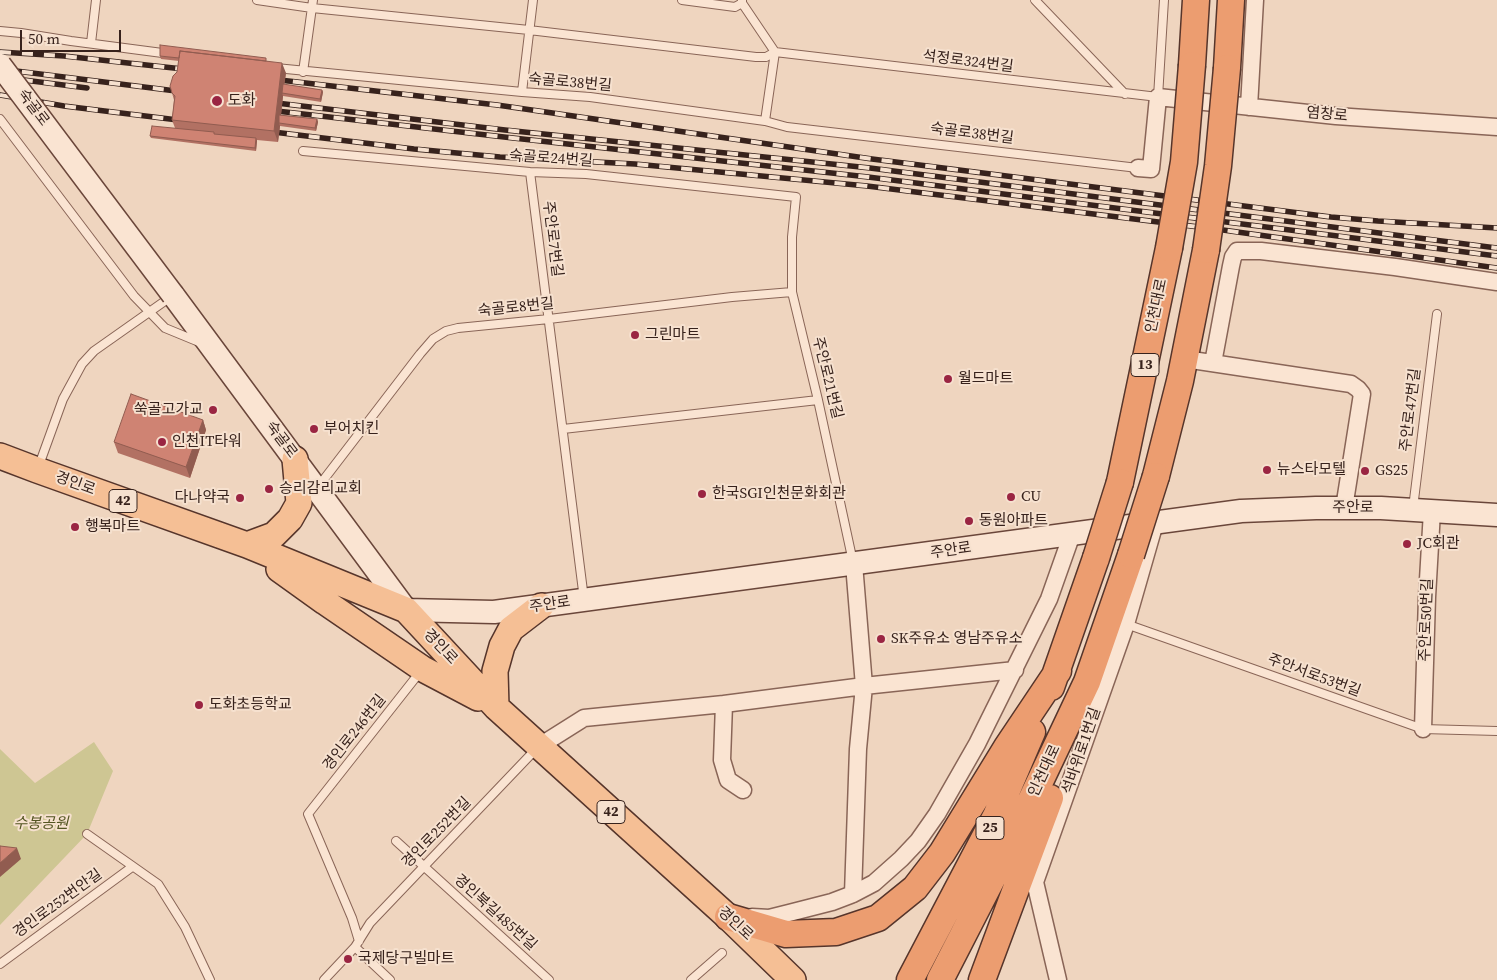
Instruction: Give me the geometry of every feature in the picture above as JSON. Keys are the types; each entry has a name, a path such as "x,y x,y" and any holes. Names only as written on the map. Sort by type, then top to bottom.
{"highway":[{"name":"인천대로","path":"910,980 996,816 1058,671 1120,482 1169,248 1184,162 1196,0"},
{"name":"13","path":"1185,359 1206,250 1218,166 1231,0"},
{"name":"인천대로","path":"940,980 1016,832 1086,682 1156,476 1185,359"},
{"path":"728,917 786,934 836,932 878,918 915,888 942,853 1007,747 1058,671"},
{"path":"982,980 1058,775 1086,682"}],"main road":[{"name":"숙골로","path":"0,65 406,610"},
{"name":"경인로","path":"0,456 247,545 406,610 496,707 728,917 793,980"},
{"path":"247,545 274,535 290,520 298,503 295,460"},
{"name":"주안로","path":"406,610 494,612 1241,511 1344,508 1497,515"},
{"path":"247,545 325,602 423,668 496,707 495,671 502,646 511,629 541,606"}],"street":[{"path":"1249,107 1255,0"},
{"name":"염창로","path":"1158,98 1336,116 1497,127"},
{"path":"1138,168 1151,169 1158,98"},
{"path":"1213,363 1233,257 1238,252 1262,251 1395,267 1497,282"},
{"path":"1185,359 1351,384 1358,389 1362,394 1344,508"},
{"name":"주안로50번길","path":"1422,511 1428,588 1423,729"},
{"name":"석바위로1번길","path":"1058,980 1035,882 1126,624 1155,523"},
{"path":"728,917 769,918 832,902 874,883 901,859 937,814 977,744 1049,599 1072,534"},
{"path":"853,894 858,749 864,686 854,564"},
{"path":"538,746 584,718 724,704 864,686 1015,670"},
{"path":"724,704 722,760 728,780 743,790"}],"lane":[{"path":"91,43 96,0"},
{"name":"석정로324번길","path":"258,0 312,4 756,57 766,57 775,52 1158,98"},
{"path":"522,92 533,0"},
{"path":"682,0 735,7 742,1 775,52 765,121"},
{"path":"1035,0 1125,94"},
{"path":"1158,98 1164,0"},
{"path":"303,72 312,4"},
{"path":"0,31 177,55"},
{"name":"숙골로38번길","path":"264,66 303,72 590,97 765,121 787,127 1138,168"},
{"path":"0,120 149,313 165,328 211,346"},
{"name":"숙골로24번길","path":"303,151 530,172 586,174 796,197"},
{"name":"주안로7번길","path":"530,172 584,600"},
{"name":"주안로21번길","path":"796,197 792,237 792,292 854,564"},
{"name":"숙골로8번길","path":"316,488 420,354 434,339 446,331 458,328 732,297 792,292"},
{"path":"37,470 63,399 82,364 94,351 173,295"},
{"name":"주안로47번길","path":"1422,511 1437,314"},
{"path":"562,429 818,400"},
{"name":"주안서로53번길","path":"1126,624 1423,729 1497,731"},
{"name":"경인로246번길","path":"357,944 352,918 308,814 423,668"},
{"name":"경인로252번길","path":"324,980 357,944 370,923 538,746"},
{"name":"경인로252번안길","path":"87,834 158,884 185,927 210,980"},
{"name":"경인북길485번길","path":"396,842 549,980"},
{"name":"경인로252번안길","path":"0,964 132,867"},
{"path":"357,944 390,980"},
{"path":"691,980 722,953"}],"green space":[{"name":"수봉공원","path":"94,742 113,771 87,834 0,925 0,749 35,783"}],"building":[{"path":"160,45 266,58 266,61 180,51 179,58 160,56"},
{"path":"180,51 282,63 274,131 172,120 175,96 170,86 173,76 177,72"},
{"path":"283,84 322,90 320,99 282,93"},
{"path":"279,115 317,119 315,128 279,123"},
{"path":"152,126 256,138 255,148 150,136"},
{"name":"인천IT타워","path":"131,394 203,420 186,467 114,442"},
{"path":"0,846 17,848 0,863"}],"railway":[{"path":"0,52 64,56 192,70"},
{"path":"0,69 184,92"},
{"path":"0,77 87,88"},
{"path":"271,79 497,105 872,159 1331,217 1497,228"},
{"path":"0,95 64,106 186,121"},
{"path":"268,102 505,130 870,168 1497,248"},
{"path":"268,110 868,177 1497,256"},
{"path":"265,131 414,149 500,157 635,164 867,186 1223,230 1497,268"}],"place":[{"name":"도화","path":"217,101"},
{"name":"그린마트","path":"635,335"},
{"name":"월드마트","path":"948,379"},
{"name":"쑥골고가교","path":"213,410"},
{"name":"부어치킨","path":"314,429"},
{"name":"인천IT타워","path":"162,442"},
{"name":"뉴스타모텔","path":"1267,470"},
{"name":"GS25","path":"1365,471"},
{"name":"승리감리교회","path":"269,489"},
{"name":"한국SGI인천문화회관","path":"702,494"},
{"name":"CU","path":"1011,497"},
{"name":"다나약국","path":"240,498"},
{"name":"동원아파트","path":"969,521"},
{"name":"행복마트","path":"75,527"},
{"name":"JC회관","path":"1407,544"},
{"name":"SK주유소 영남주유소","path":"881,639"},
{"name":"도화초등학교","path":"199,705"},
{"name":"국제당구빌마트","path":"348,959"}]}
